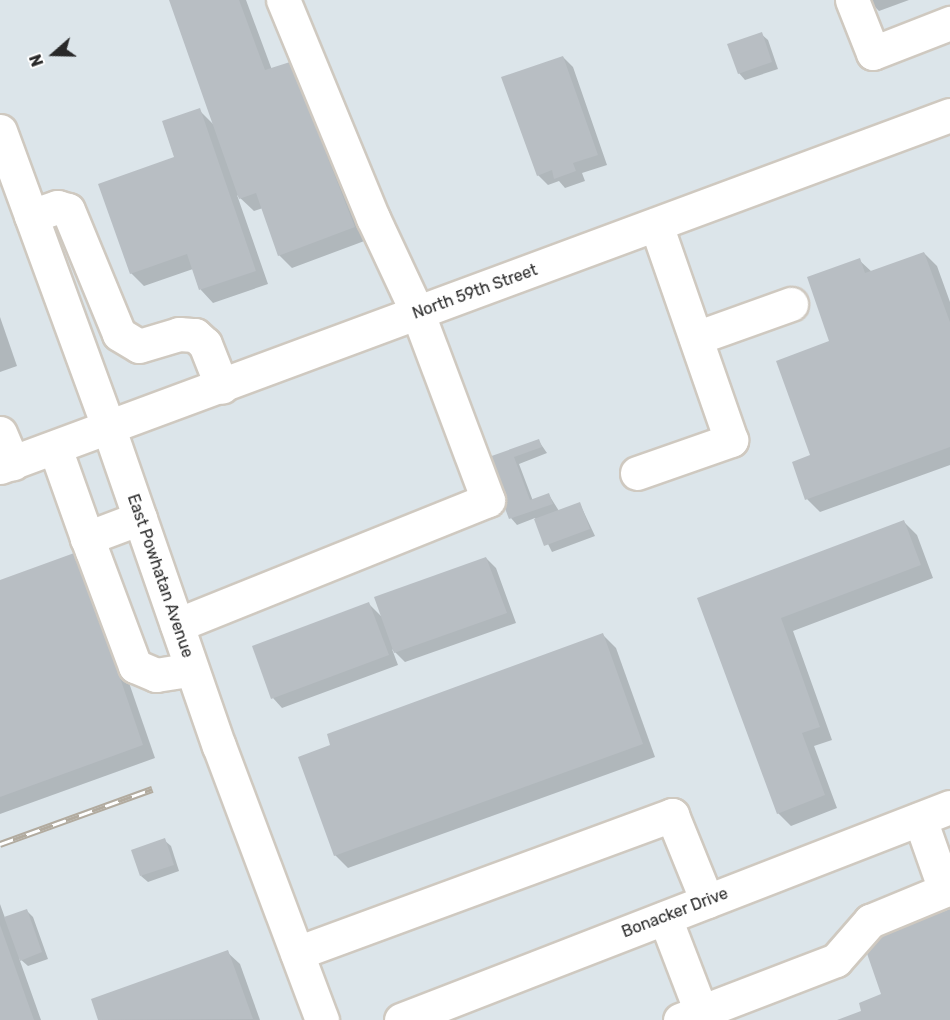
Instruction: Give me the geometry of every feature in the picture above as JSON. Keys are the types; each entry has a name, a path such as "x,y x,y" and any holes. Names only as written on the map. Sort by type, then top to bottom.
{"street":[{"path":"177,625 488,500 418,314 374,218 284,0"},
{"path":"852,0 873,53 950,23"},
{"name":"North 59th Street","path":"6,465 109,429 950,116"},
{"name":"East Powhatan Avenue","path":"0,132 19,205 109,429 192,669 322,1020"},
{"path":"19,205 57,207 68,210 118,334 139,346 179,334 195,335 205,345 222,387"},
{"path":"637,473 730,440 656,225"},
{"path":"696,338 791,304"},
{"path":"0,433 6,465"},
{"path":"55,448 135,666 156,675 192,669"},
{"path":"87,538 140,518"},
{"name":"Bonacker Drive","path":"401,1020 950,807"},
{"path":"297,953 672,815 707,901"},
{"path":"665,918 691,1016 836,960 870,921 947,889 920,819"}],"building":[{"path":"169,0 239,0 265,70 290,62 355,227 278,256 256,193 239,199"},
{"path":"762,32 772,62 738,74 727,44"},
{"path":"563,56 598,155 573,163 576,171 554,179 552,170 537,176 501,77"},
{"path":"200,108 256,271 199,290 187,254 130,274 98,184 174,157 162,121"},
{"path":"924,252 950,322 950,447 805,500 792,462 810,455 776,361 829,341 807,277 860,258 865,273"},
{"path":"539,439 542,447 514,457 530,500 549,493 553,504 509,519 486,458"},
{"path":"580,502 590,529 544,546 534,519"},
{"path":"904,520 921,565 781,618 820,727 802,733 825,795 777,814 697,598"},
{"path":"77,552 143,745 0,797 0,580"},
{"path":"486,557 507,613 394,653 374,597"},
{"path":"369,602 389,655 271,699 252,646"},
{"path":"603,633 643,744 334,856 298,757 330,745 327,734"},
{"path":"165,838 174,865 140,876 131,850"},
{"path":"27,909 42,952 20,961 4,917"},
{"path":"950,909 950,1020 837,1020 861,1011 859,1003 881,994 863,942"},
{"path":"0,925 34,1020 0,1020"},
{"path":"228,950 253,1019 98,1020 91,999"}],"railway":[{"path":"0,844 152,789"}]}
